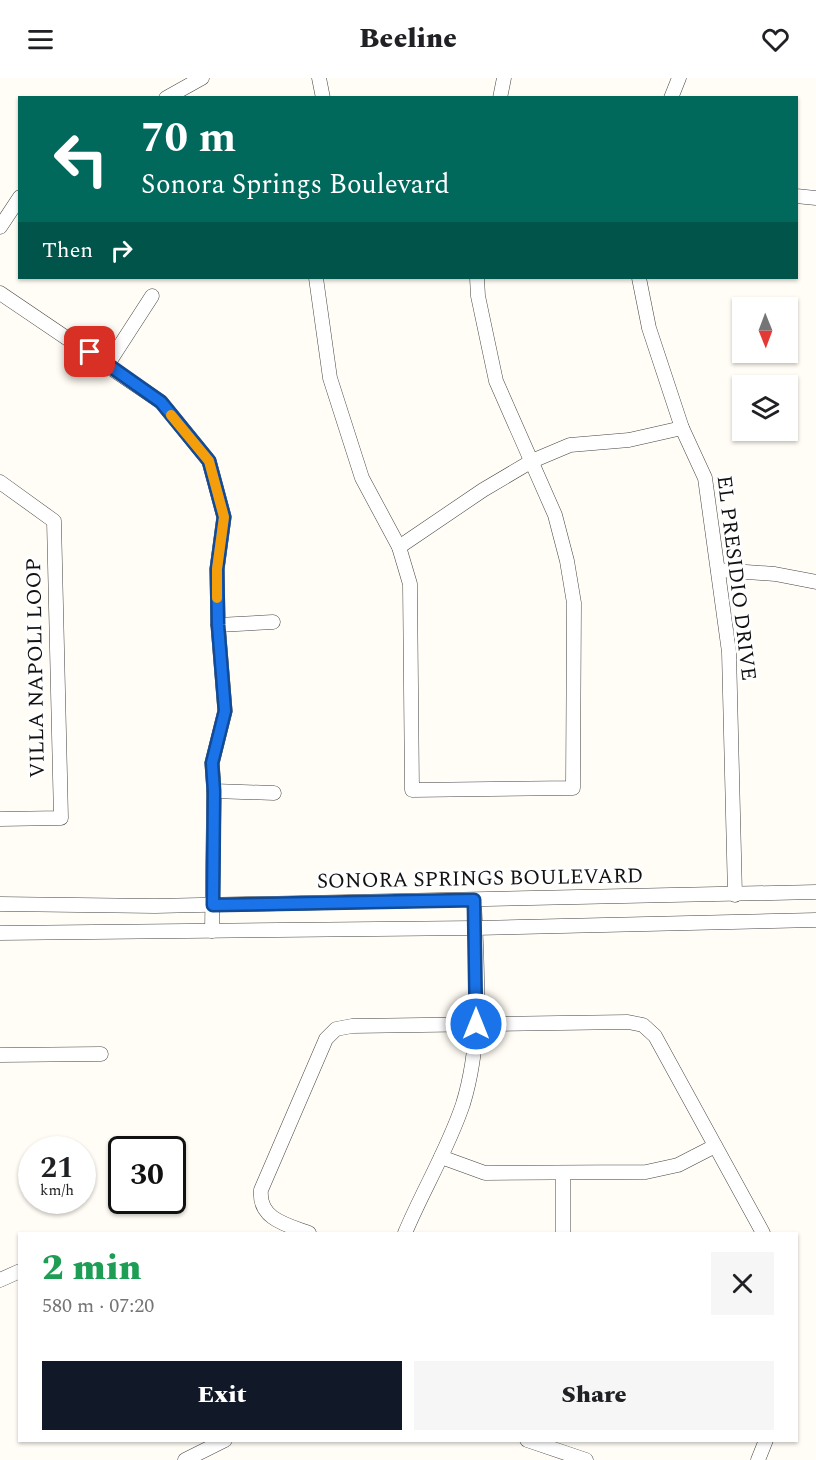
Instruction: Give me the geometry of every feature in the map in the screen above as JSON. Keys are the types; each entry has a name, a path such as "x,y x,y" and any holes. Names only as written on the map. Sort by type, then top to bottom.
{"street":[{"path":"170,96 202,78"},
{"path":"319,78 323,96"},
{"path":"500,96 504,78"},
{"path":"672,96 679,78"},
{"path":"798,196 816,198"},
{"path":"0,227 18,200"},
{"path":"316,279 330,378 362,478 399,547 410,584 412,790 573,788 574,603 555,515 496,381 478,296 477,279"},
{"name":"EL PRESIDIO DRIVE","path":"639,279 650,328 682,428 705,478 729,652 735,895"},
{"path":"0,292 161,402 209,461 224,517 217,569 218,625 225,711 212,763 214,791 212,931"},
{"path":"108,364 152,296"},
{"path":"399,547 532,460 570,445 629,440 682,428"},
{"name":"VILLA NAPOLI LOOP","path":"0,482 54,521 61,819 0,819"},
{"path":"718,570 775,574 816,582"},
{"path":"218,625 273,622"},
{"path":"214,791 274,793"},
{"name":"SONORA SPRINGS BOULEVARD","path":"0,904 213,905 816,892"},
{"path":"405,1232 441,1157 466,1094 473,1060 476,1024 474,900"},
{"path":"0,933 475,928 816,920"},
{"path":"306,1232 273,1219 264,1210 260,1195 328,1036 336,1029 346,1026 628,1022 644,1026 655,1036 762,1232"},
{"path":"0,1055 101,1054"},
{"path":"441,1157 485,1173 656,1171 678,1165 715,1146"},
{"path":"563,1173 563,1232"},
{"path":"1,1277 18,1272"},
{"path":"185,1460 221,1442"},
{"path":"533,1442 586,1460"},
{"path":"758,1460 765,1442"}],"slow traffic":[{"path":"171,415 209,461 224,517 217,569 217,598"}],"route":[{"path":"90,352 161,402 209,461 224,517 217,569 218,625 225,711 212,763 214,791 213,905 474,900 476,1024"}]}
